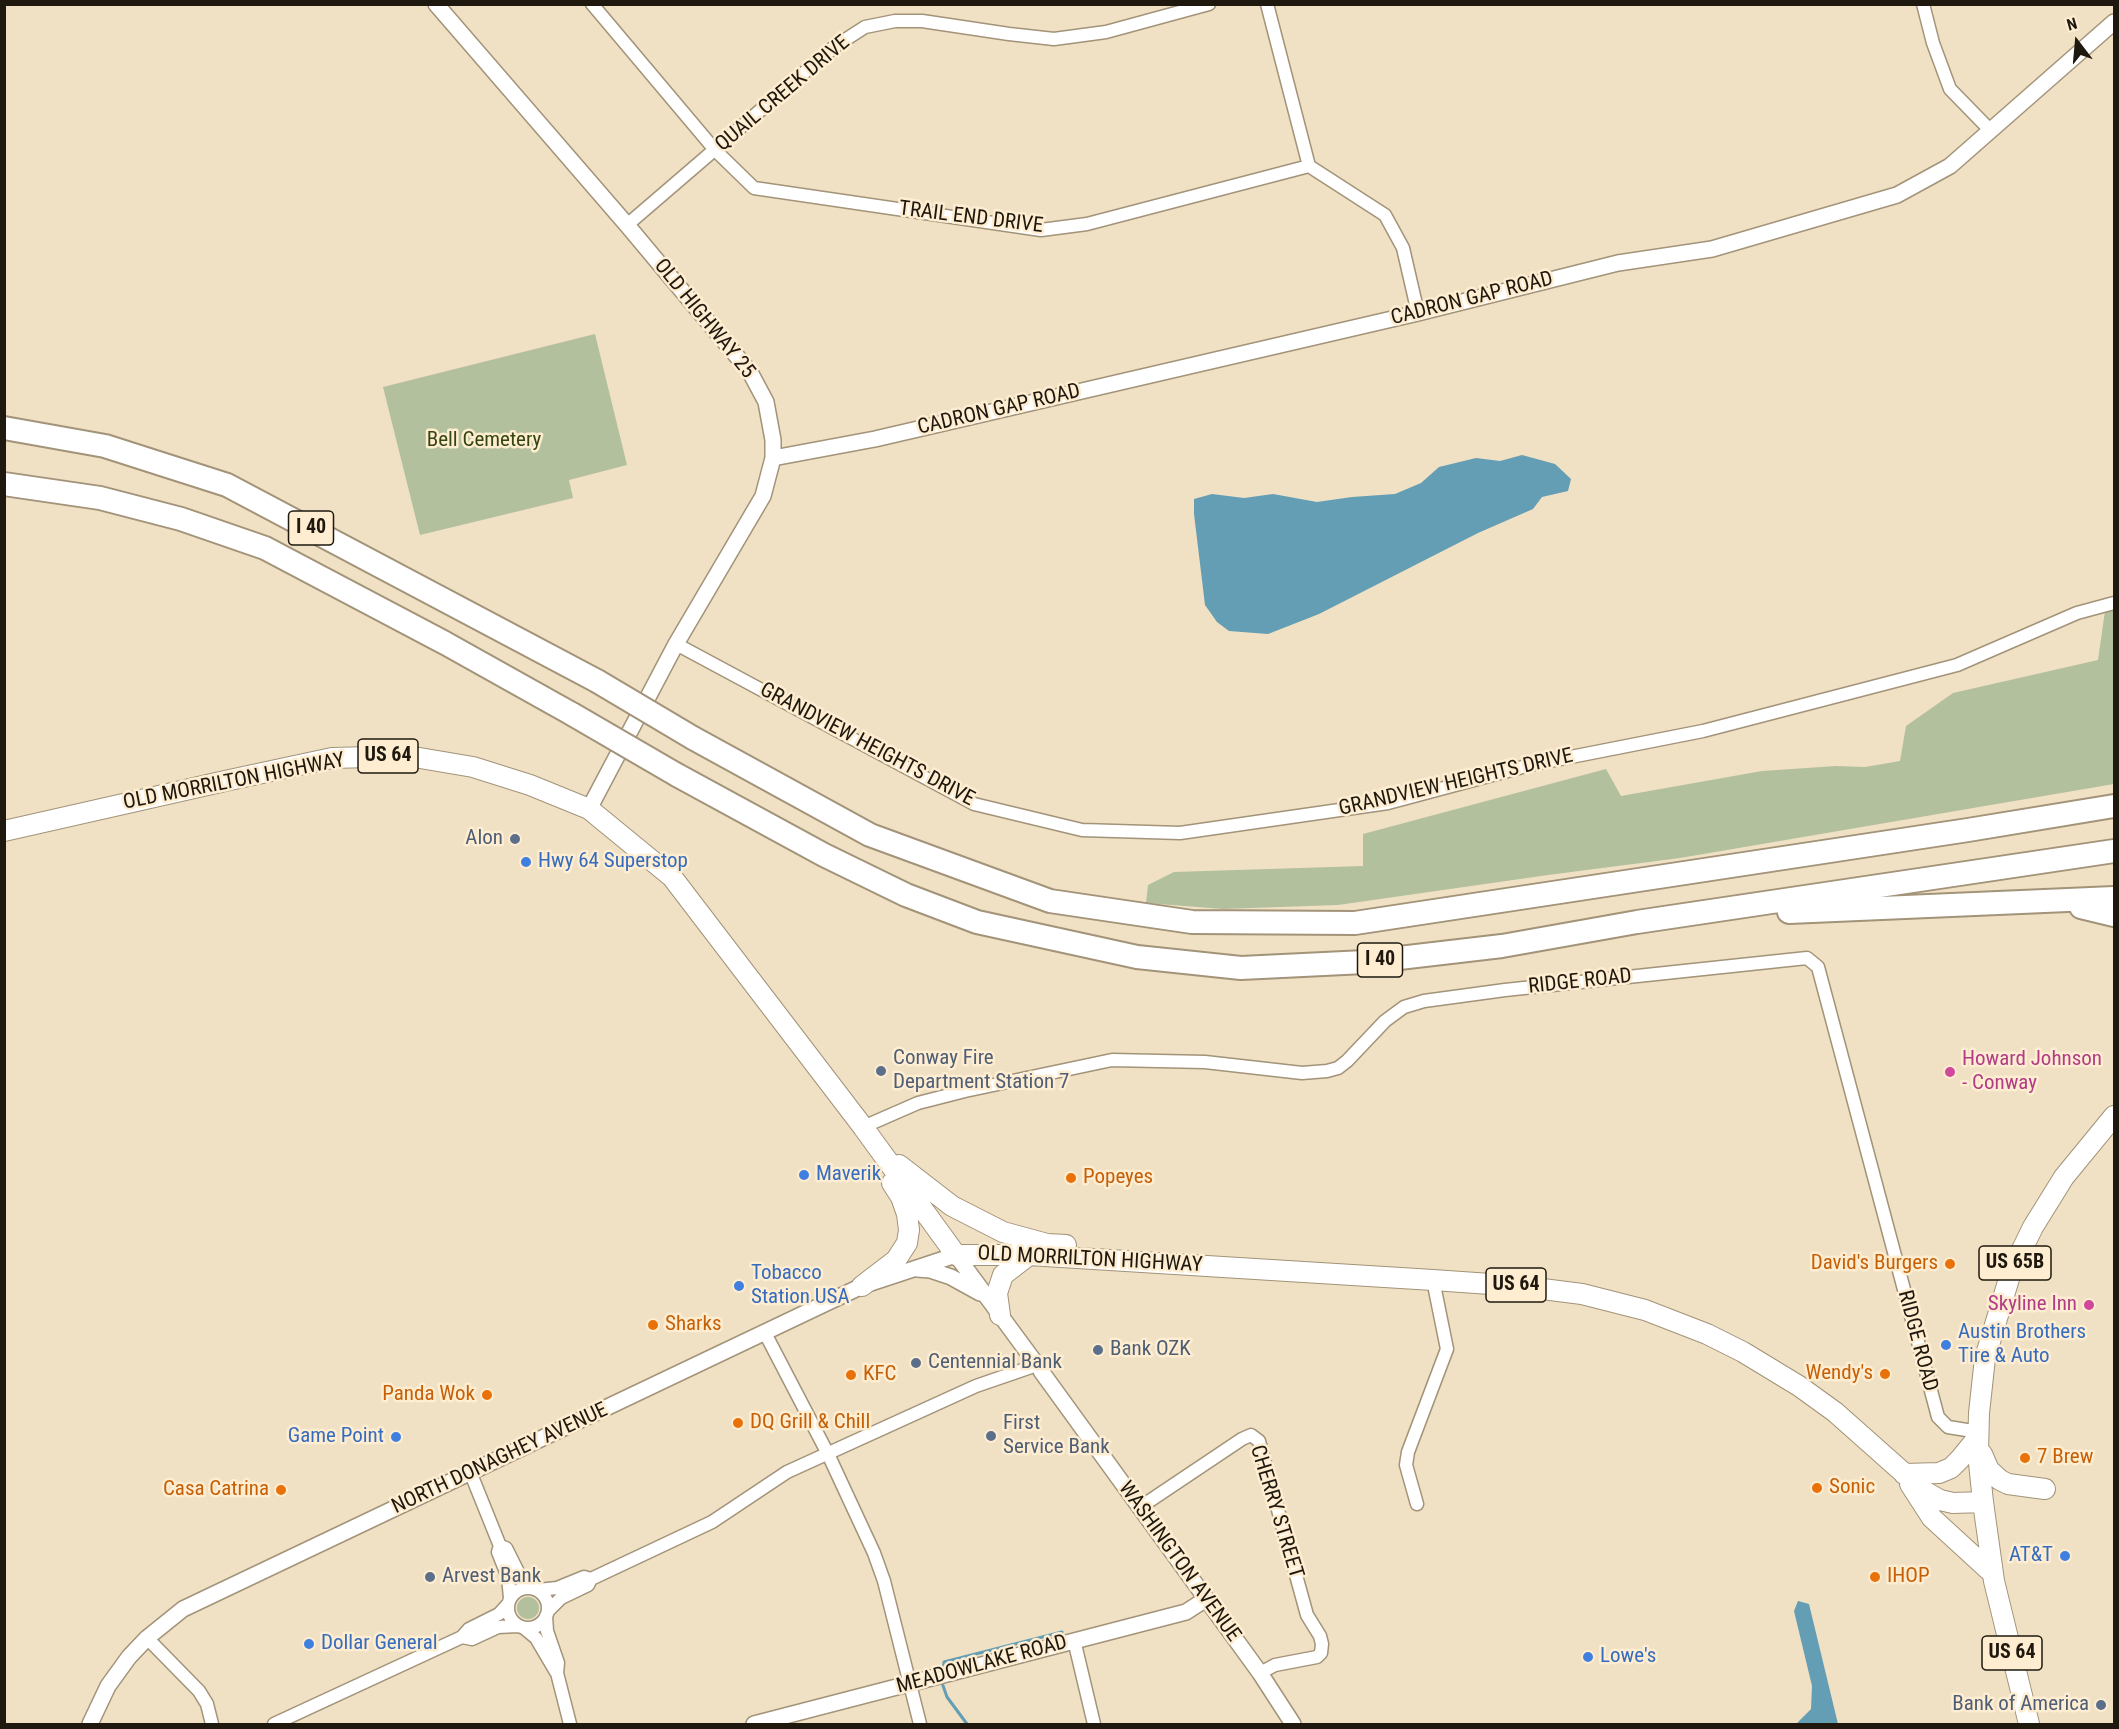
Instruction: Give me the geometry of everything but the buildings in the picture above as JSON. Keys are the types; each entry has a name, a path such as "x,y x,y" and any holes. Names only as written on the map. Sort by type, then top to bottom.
{"highway":[{"name":"I 40","path":"4,428 105,446 227,485 597,681 693,738 870,835 1050,902 1192,922 1355,923 2115,806"},
{"name":"I 40","path":"4,484 100,498 181,519 265,548 445,643 676,775 824,855 906,895 977,922 1137,957 1241,968 1365,962 1502,946 1637,922 2115,851"},
{"path":"1637,922 1742,914 2115,898"},
{"path":"2053,900 2115,915"}],"main road":[{"name":"OLD MORRILTON HIGHWAY","path":"4,831 332,758 408,756 473,767 530,785 589,809 672,877 863,1127 956,1255 1029,1255 1203,1265 1519,1286 1582,1294 1644,1310 1707,1334 1743,1352 1799,1386 1835,1412 1904,1474 1940,1500 1953,1503 1983,1502"},
{"name":"US 65B","path":"1983,1502 1978,1434 1985,1358 2011,1272 2033,1227 2064,1177 2115,1116"},
{"path":"863,1127 898,1164 951,1206 1003,1232 1047,1244 1094,1248 1203,1265"},
{"path":"861,1286 896,1260 907,1243 909,1230 901,1197 887,1176 863,1127"},
{"path":"1000,1315 997,1293 1003,1275 1029,1255"},
{"path":"1904,1474 1939,1473 1951,1468 1978,1434"},
{"path":"1978,1434 1987,1468 1995,1477 2008,1484 2045,1489"},
{"name":"US 64","path":"1904,1474 1932,1518 1992,1573"},
{"name":"US 64","path":"1983,1502 1992,1573 2029,1725"}],"street":[{"name":"OLD HIGHWAY 25","path":"436,4 627,225 750,372 766,402 773,440 773,458 763,496 676,644 589,809"},
{"name":"TRAIL END DRIVE","path":"592,4 715,150 754,188 1041,230 1087,224 1309,166"},
{"name":"QUAIL CREEK DRIVE","path":"627,225 834,47 866,27 895,21 922,21 1054,39 1106,32 1209,4"},
{"path":"1268,4 1309,166 1385,215 1403,248 1418,313"},
{"path":"1923,4 1933,43 1950,89 1990,130"},
{"name":"CADRON GAP ROAD","path":"773,458 875,439 1418,313 1618,263 1712,249 1898,195 1950,166 2115,22"},
{"name":"GRANDVIEW HEIGHTS DRIVE","path":"676,644 974,804 1082,830 1180,833 1388,803 1530,765 1703,731 1957,665 2077,613 2115,603"},
{"name":"RIDGE ROAD","path":"863,1127 918,1103 964,1090 1112,1060 1204,1062 1302,1073 1327,1071 1338,1068 1347,1061 1385,1021 1404,1007 1424,1001 1517,988 1807,958 1818,967 1938,1417 1948,1427 1978,1434"},
{"name":"NORTH DONAGHEY AVENUE","path":"90,1725 108,1686 129,1657 147,1638 183,1609 471,1474 861,1286 956,1255"},
{"name":"WASHINGTON AVENUE","path":"956,1255 1260,1673 1293,1725"},
{"path":"911,1269 930,1270 951,1277 975,1289 987,1299"},
{"path":"1417,1504 1406,1465 1408,1452 1447,1349 1433,1280"},
{"path":"765,1333 828,1454 874,1553 884,1581 920,1725"},
{"path":"462,1637 472,1639 498,1627 537,1626 561,1598 588,1585 591,1579 712,1522 787,1472 976,1386 1039,1368"},
{"name":"CHERRY STREET","path":"1139,1508 1242,1438 1251,1436 1259,1441 1307,1615 1320,1636 1322,1644 1321,1653 1317,1657 1275,1665 1260,1673"},
{"path":"471,1474 500,1546 498,1552 508,1578 510,1618 538,1642 557,1673 570,1725"},
{"path":"500,1546 506,1548 521,1578 546,1599 547,1631 558,1663 557,1673"},
{"path":"274,1725 462,1637 469,1629 499,1614 518,1590 557,1588 584,1577 591,1579"},
{"name":"MEADOWLAKE ROAD","path":"754,1725 1186,1611 1206,1599"},
{"path":"147,1638 199,1691 207,1704 212,1725"},
{"path":"1074,1640 1094,1725"}],"green space":[{"name":"Bell Cemetery","path":"595,334 627,465 569,480 573,498 420,535 383,387"},
{"path":"2114,609 2114,784 1680,858 1338,905 1223,909 1146,903 1148,885 1174,872 1363,866 1363,834 1606,769 1621,796 1762,771 1836,766 1865,767 1900,761 1906,726 1953,693 2098,660 2105,611"},
{"path":"528,1597 536,1600 539,1608 536,1616 528,1619 520,1616 517,1608 520,1600"}],"water":[{"path":"1522,455 1555,464 1571,479 1568,491 1542,497 1533,509 1478,533 1319,614 1268,634 1229,631 1217,622 1205,605 1194,499 1212,494 1244,498 1273,494 1317,502 1395,494 1421,483 1439,467 1476,458 1500,461"},
{"path":"1798,1601 1809,1604 1838,1724 1796,1724 1811,1709 1812,1686 1794,1611"}],"waterway":[{"path":"943,1671 944,1662 1062,1632"},
{"path":"941,1680 947,1697 967,1724"}],"place":[{"name":"Alon","path":"515,839"},
{"name":"Hwy 64 Superstop","path":"526,862"},
{"name":"Conway Fire Department Station 7","path":"881,1071"},
{"name":"Howard Johnson - Conway","path":"1950,1072"},
{"name":"Maverik","path":"804,1175"},
{"name":"Popeyes","path":"1071,1178"},
{"name":"David's Burgers","path":"1950,1264"},
{"name":"Tobacco Station USA","path":"739,1286"},
{"name":"Skyline Inn","path":"2089,1305"},
{"name":"Sharks","path":"653,1325"},
{"name":"Austin Brothers Tire & Auto","path":"1946,1345"},
{"name":"Bank OZK","path":"1098,1350"},
{"name":"Centennial Bank","path":"916,1363"},
{"name":"Wendy's","path":"1885,1374"},
{"name":"KFC","path":"851,1375"},
{"name":"Panda Wok","path":"487,1395"},
{"name":"DQ Grill & Chill","path":"738,1423"},
{"name":"First Service Bank","path":"991,1436"},
{"name":"Game Point","path":"396,1437"},
{"name":"7 Brew","path":"2025,1458"},
{"name":"Sonic","path":"1817,1488"},
{"name":"Casa Catrina","path":"281,1490"},
{"name":"AT&T","path":"2065,1556"},
{"name":"Arvest Bank","path":"430,1577"},
{"name":"IHOP","path":"1875,1577"},
{"name":"Dollar General","path":"309,1644"},
{"name":"Lowe's","path":"1588,1657"},
{"name":"Bank of America","path":"2101,1705"}]}
